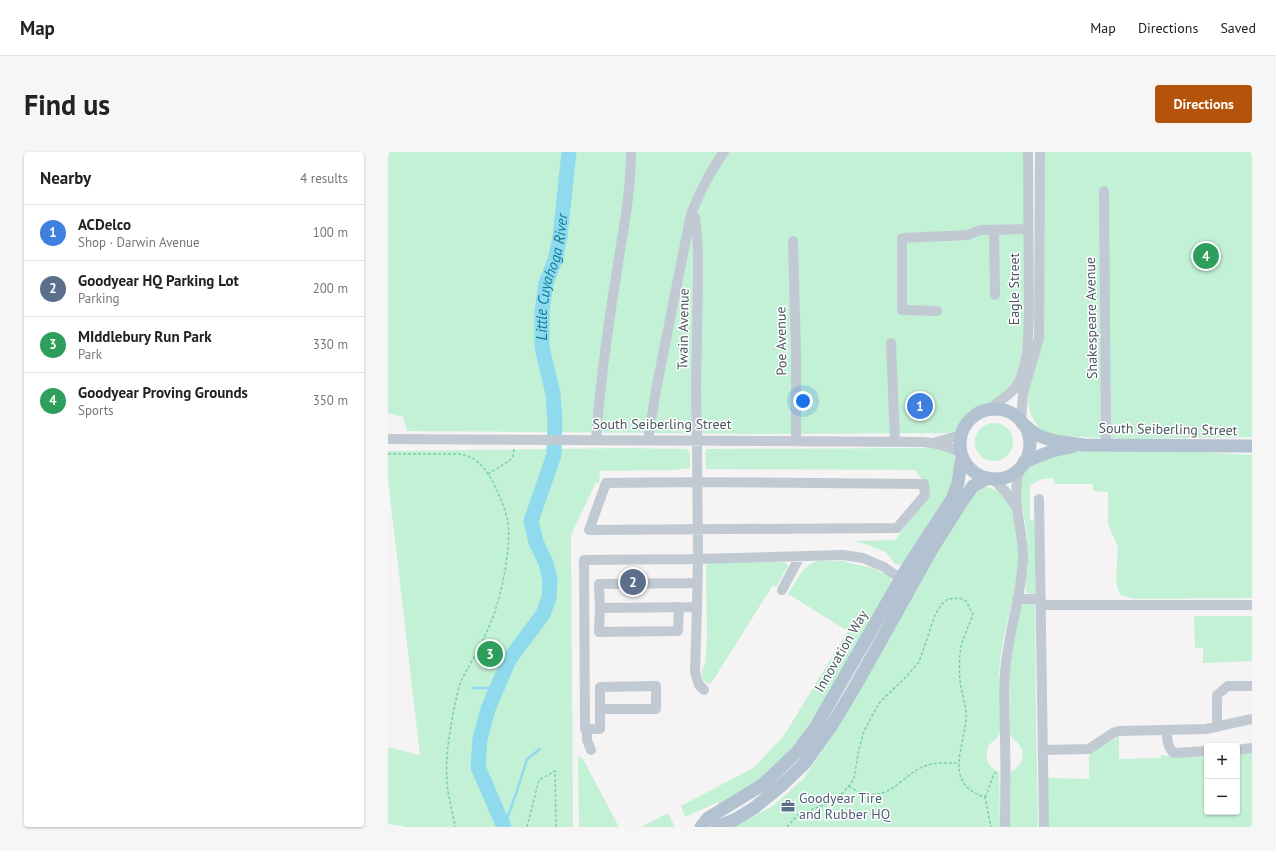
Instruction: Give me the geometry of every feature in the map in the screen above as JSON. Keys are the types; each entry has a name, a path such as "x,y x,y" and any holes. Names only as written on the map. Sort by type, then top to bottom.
{"main road":[{"path":"987,410 997,410 1015,416 1022,422 1027,432 1029,442 1028,452 1022,464 1016,471 1006,477 990,478 972,471 965,462 960,446 961,435 965,426 971,419 987,410"},
{"name":"South Seiberling Street","path":"1022,422 1037,435 1055,441 1106,445 1252,446"},
{"name":"South Seiberling Street","path":"1022,464 1052,451 1084,444"},
{"name":"Innovation Way","path":"701,827 708,818 764,783 783,767 816,728 901,579 952,499 958,483 962,455"},
{"name":"Innovation Way","path":"717,827 736,819 768,798 792,777 805,763 832,725 932,549 961,503 973,486 990,478"}],"street":[{"path":"596,440 597,416 611,309 631,175 631,152"},
{"path":"648,440 656,390 691,214 701,190 717,161 724,152"},
{"name":"Eagle Street","path":"987,410 1014,389 1020,379 1024,367 1028,325 1028,152"},
{"name":"Eagle Street","path":"1022,422 1023,393 1039,338 1040,152"},
{"name":"Shakespeare Avenue","path":"1104,191 1106,445"},
{"name":"Twain Avenue","path":"695,217 698,262 696,392 698,559 695,672 698,685 704,690"},
{"path":"937,311 902,310 902,238 968,235 980,230 1028,230"},
{"path":"994,231 995,295"},
{"name":"Poe Avenue","path":"793,241 796,354 796,441"},
{"path":"891,342 895,442"},
{"name":"South Seiberling Street","path":"935,443 961,435"},
{"name":"South Seiberling Street","path":"388,439 935,443 949,446 962,455"},
{"path":"1005,827 1005,672 1007,650 1021,581 1023,560 1016,484 1022,464"},
{"path":"990,478 1005,491 1018,510"},
{"path":"697,482 924,484 925,495 897,528 697,530 588,530 606,483 697,482"},
{"path":"1039,499 1044,827"},
{"path":"591,750 587,740 587,729 585,729 584,560 698,559 843,555 863,558 884,567 901,579"},
{"path":"782,590 800,556"},
{"path":"679,607 678,631 599,632 599,584 697,583"},
{"path":"1017,599 1041,602 1252,604"},
{"path":"600,608 697,607"},
{"path":"587,729 600,729 600,709 600,687 656,686 656,709 600,709"},
{"path":"1217,727 1217,695 1228,686 1252,686"},
{"path":"1043,750 1089,749 1113,733 1119,731 1206,729 1252,719"},
{"path":"1167,730 1168,744 1174,754 1204,752"},
{"path":"1240,750 1252,748"}],"path":[{"path":"488,474 512,458 515,439"},
{"path":"388,454 467,455 477,461 488,474 500,498 507,518 508,542 504,577 492,620 461,682 449,735 446,759 447,783 455,827"},
{"path":"787,827 798,815 836,800 849,786 854,778 864,731 880,702 919,662 935,615 941,605 948,599 959,598 966,601 973,614 962,643 960,658 960,678 966,718 958,763 962,780 970,790 985,797"},
{"path":"849,786 861,793 882,793 889,790 912,772 925,766 938,763 958,763"},
{"path":"991,827 985,797 994,774 1006,763"},
{"path":"528,827 539,780 555,771 556,827"}],"green space":[{"path":"388,152 1025,152 1024,328 1019,373 1013,387 985,406 975,409 955,431 948,433 767,434 407,431 403,417 388,413"},
{"path":"1043,152 1252,152 1252,437 1128,439 1061,436 1047,433 1039,429 1029,408 1028,388 1033,367"},
{"path":"990,423 998,423 1005,426 1010,431 1013,442 1010,453 1005,458 998,461 990,461 983,458 978,453 975,446 975,438 978,431 983,426"},
{"path":"626,448 687,449 690,453 690,468 675,470 600,471 599,484 596,482 571,535 573,827 403,827 388,824 388,747 420,755 388,480 388,451"},
{"path":"937,448 952,453 955,458 952,495 903,565 895,564 886,552 862,543 858,543 857,541 895,540 931,493 915,470 706,469 705,453 707,449"},
{"path":"1065,449 1201,452 1252,455 1252,598 1133,599 1121,595 1118,590 1116,580 1118,547 1108,524 1108,492 1093,491 1093,484 1055,484 1053,478 1042,479 1030,485 1030,520 1035,521 1035,594 1026,593 1025,582 1028,567 1027,533 1019,489 1023,473 1028,465"},
{"path":"984,486 999,491 1013,508 1018,542 1018,567 1016,583 1002,646 999,671 1000,732 988,746 987,752 989,764 999,772 1000,827 733,827 773,806 804,778 838,727 957,515 978,489"},
{"path":"818,561 841,561 873,568 889,575 892,582 847,663 806,730 784,757 759,781 720,807 718,802 685,817 681,806 753,768 783,737 848,631 788,594 803,570 812,563"},
{"path":"785,562 788,566 776,587 773,585 712,682 708,684 706,683 702,677 702,671 705,664 707,640 706,565 710,563"},
{"path":"1024,602 1035,602 1038,827 1009,827 1010,772 1017,768 1023,758 1022,750 1019,744 1009,734 1010,660 1021,607"},
{"path":"1194,616 1252,616 1252,661 1203,663 1203,648 1195,648"},
{"path":"1119,736 1119,759 1161,758 1160,755 1177,756 1204,754 1204,815 1240,815 1240,752 1252,750 1252,827 1048,827 1048,778 1089,779 1089,754 1108,741"},
{"path":"578,756 583,759 619,827 579,827"},
{"path":"668,813 675,827 641,827"}],"waterway":[{"name":"Little Cuyahoga River","path":"504,827 478,767 480,739 488,709 509,660 543,614 549,598 550,580 546,563 536,542 531,521 554,455 555,422 553,394 542,347 542,311 546,283 555,260 560,237 569,152"},
{"path":"473,688 497,688"},
{"path":"504,827 527,759 540,749"}],"place":[{"name":"Goodyear Proving Grounds","path":"1206,256"},
{"name":"ACDelco","path":"920,406"},
{"name":"Goodyear HQ Parking Lot","path":"633,582"},
{"name":"MIddlebury Run Park","path":"490,654"},
{"name":"Goodyear Tire and Rubber HQ","path":"788,806"}]}
